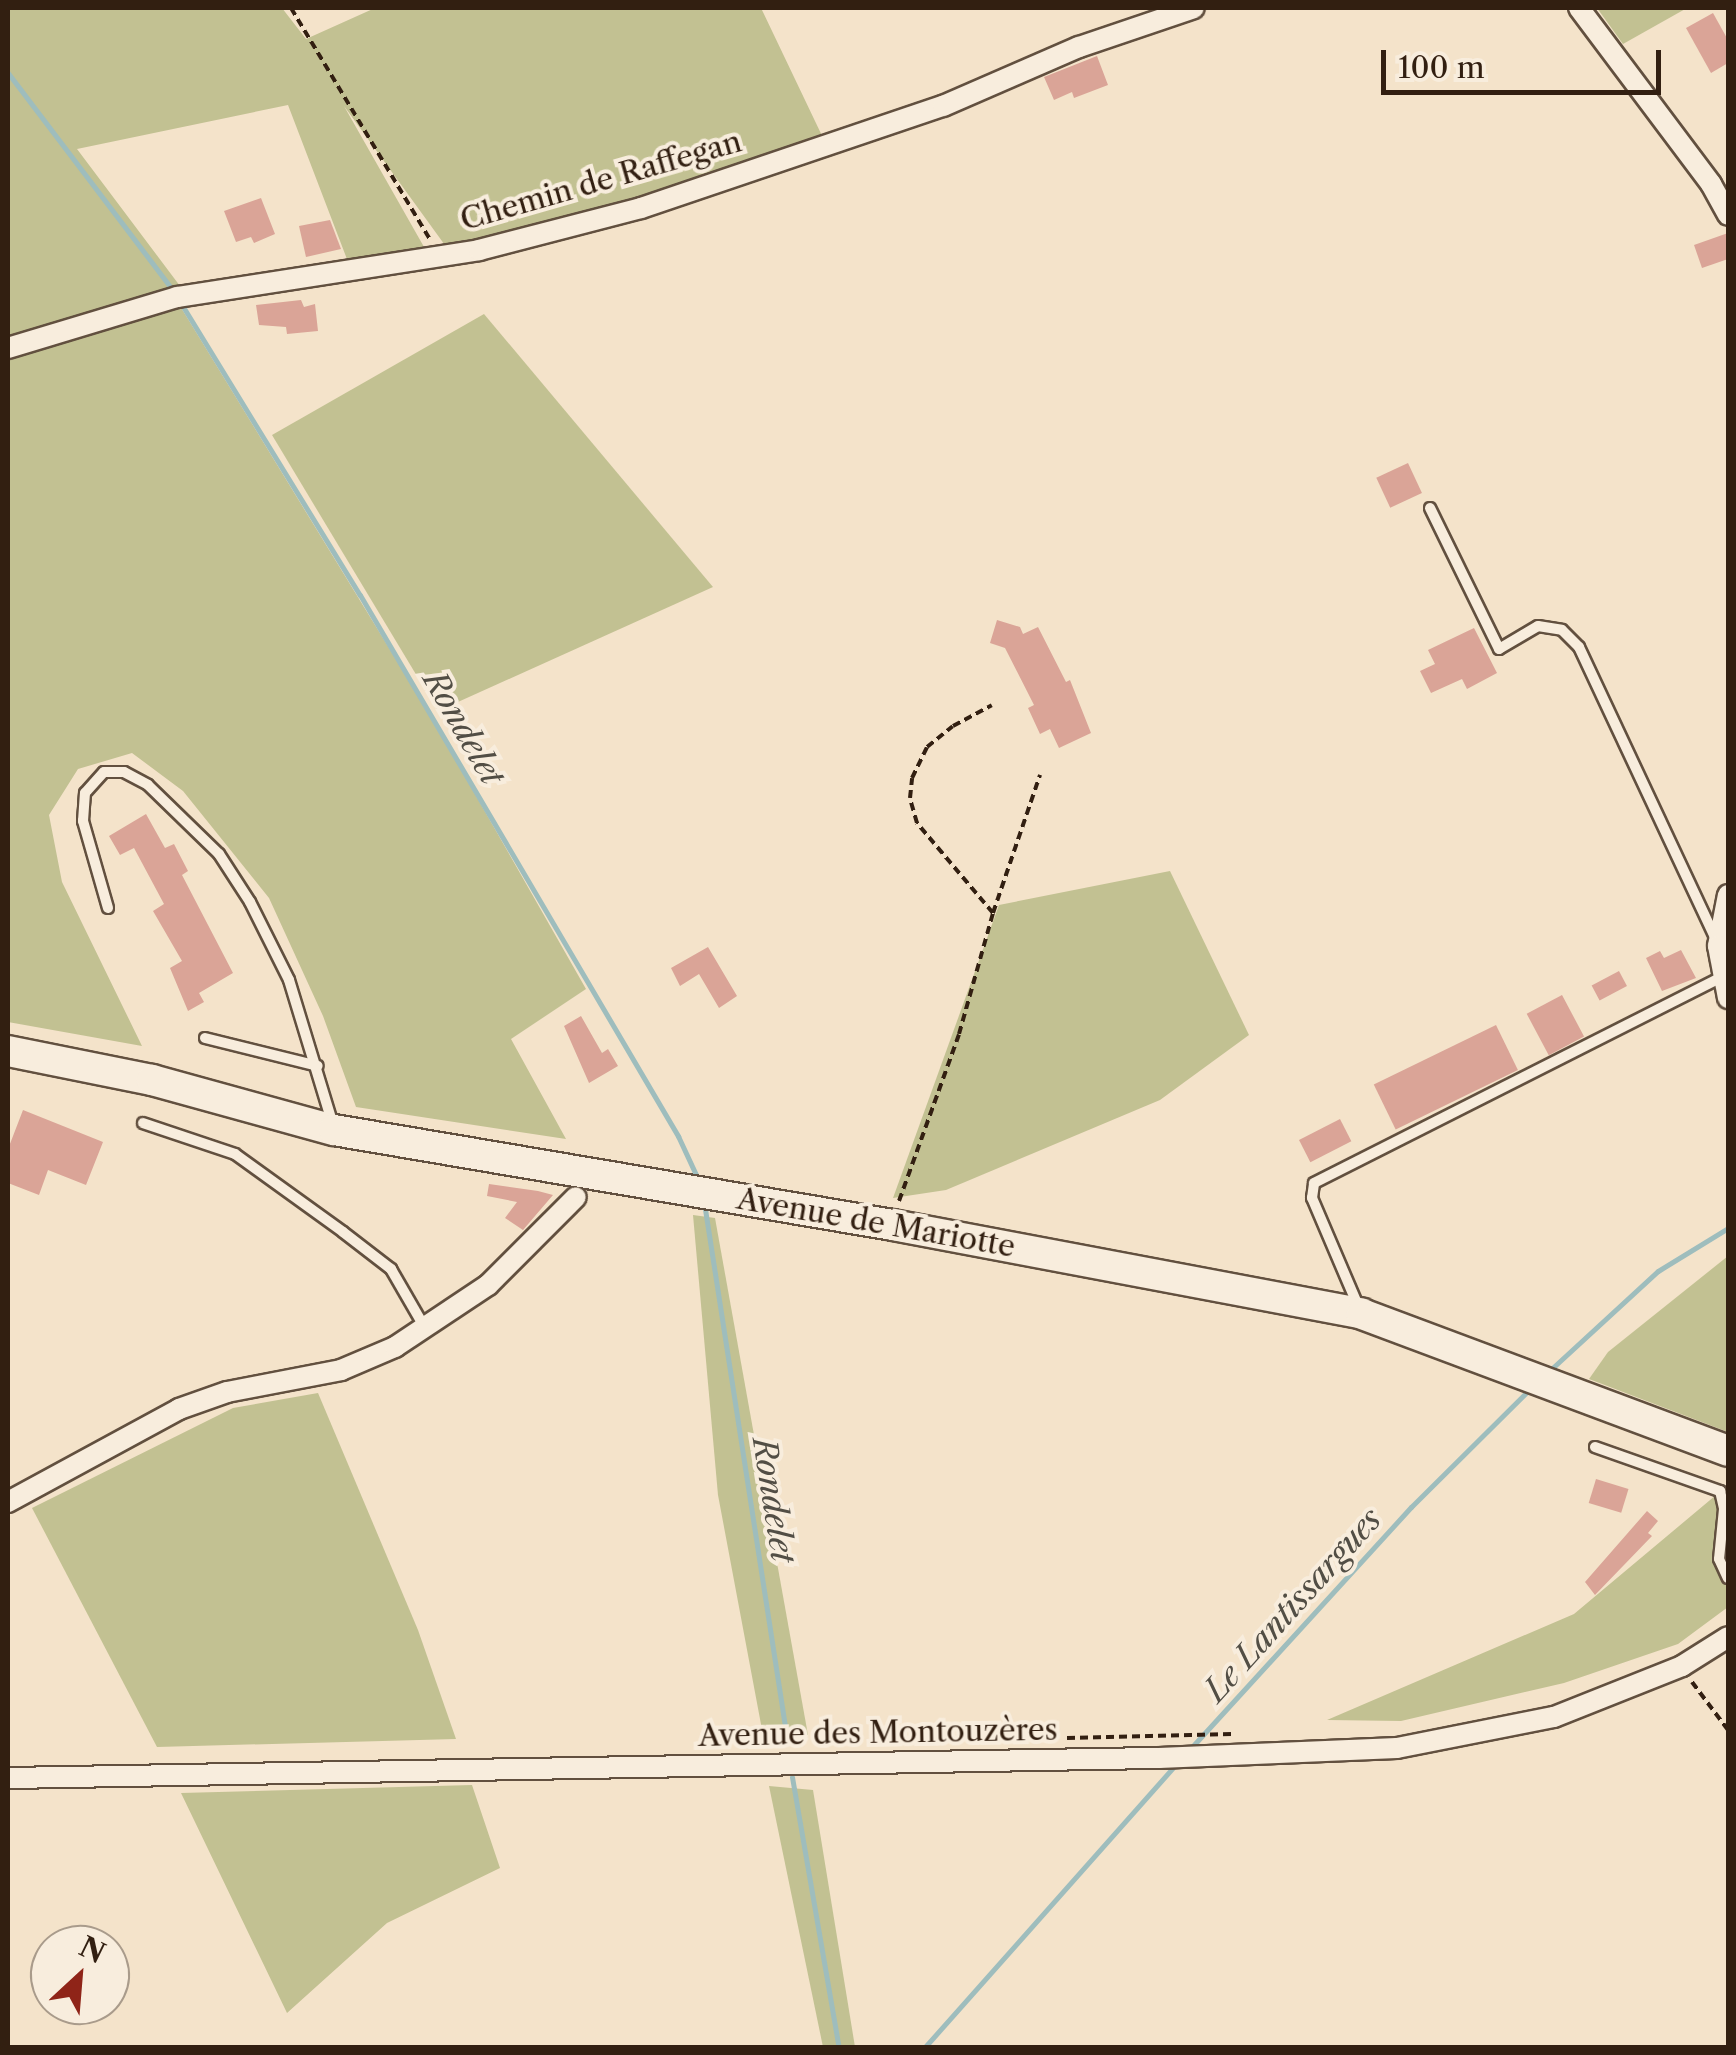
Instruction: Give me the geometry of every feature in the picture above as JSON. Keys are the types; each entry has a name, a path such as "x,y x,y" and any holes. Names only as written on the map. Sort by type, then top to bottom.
{"main road":[{"name":"Avenue de Mariotte","path":"8,1051 152,1080 334,1130 893,1225 1362,1314 1728,1451"}],"street":[{"name":"Chemin de Raffegan","path":"8,348 177,297 480,250 641,208 943,106 1079,47 1194,8"},
{"path":"1579,8 1711,184 1728,214"},
{"path":"1728,895 1718,946 1728,998"},
{"path":"8,1502 179,1409 227,1392 341,1370 426,1329 488,1285 576,1197"},
{"name":"Avenue des Montouzères","path":"8,1778 1211,1757 1397,1748 1554,1717 1682,1666 1728,1636"}],"lane":[{"path":"1430,508 1498,649 1538,626 1562,630 1579,646 1718,946"},
{"path":"108,908 83,820 85,793 104,772 124,772 148,784 219,854 250,902 289,980 318,1066 334,1130"},
{"path":"1362,1314 1312,1198 1314,1183 1723,976"},
{"path":"205,1038 318,1066"},
{"path":"143,1123 234,1154 343,1232 391,1269 426,1329"},
{"path":"1595,1446 1720,1491 1724,1509 1718,1559 1728,1578"}],"path":[{"path":"291,8 440,256"},
{"path":"992,706 953,726 927,746 912,778 910,798 918,823 993,913"},
{"path":"893,1225 907,1167 959,1034 993,913 1040,775"},
{"path":"1682,1666 1728,1730"},
{"path":"1167,1735 1241,1734"}],"shaded area":[{"path":"8,8 282,8 306,39 375,8 761,8 825,142 665,199 447,248 344,106 428,254 350,267 288,105 77,149 180,286 8,340"},
{"path":"1597,8 1687,8 1623,44"},
{"path":"180,306 430,715 586,989 511,1039 566,1139 356,1107 323,1016 269,898 183,791 132,753 78,769 49,815 62,882 142,1046 8,1022 8,355"},
{"path":"484,314 713,587 438,711 272,435"},
{"path":"1170,871 1249,1035 1160,1100 946,1190 893,1198 999,905"},
{"path":"693,1215 715,1218 808,1735 763,1735 718,1495"},
{"path":"1728,1256 1728,1432 1589,1379 1608,1352"},
{"path":"318,1393 418,1630 456,1739 157,1747 32,1508 233,1408"},
{"path":"1728,1485 1728,1607 1678,1644 1564,1683 1401,1721 1327,1720 1574,1614"},
{"path":"472,1785 500,1868 387,1923 287,2013 181,1793"},
{"path":"769,1786 813,1790 855,2047 823,2047"}],"building":[{"path":"1713,13 1728,40 1728,63 1711,73 1686,28"},
{"path":"1097,56 1108,85 1074,98 1072,92 1054,100 1044,77"},
{"path":"261,198 275,234 254,243 251,237 236,242 224,211"},
{"path":"330,220 341,249 306,257 299,226"},
{"path":"1728,233 1728,259 1702,268 1694,245"},
{"path":"301,300 304,307 315,304 318,331 287,334 286,327 259,325 256,305"},
{"path":"1408,463 1422,493 1390,508 1376,478"},
{"path":"997,620 1020,627 1023,634 1038,627 1066,682 1070,680 1091,733 1059,748 1050,729 1040,734 1028,708 1034,705 1005,648 990,643"},
{"path":"1474,628 1497,673 1467,689 1462,679 1431,693 1420,671 1435,664 1428,650"},
{"path":"146,814 165,848 174,844 188,871 182,875 233,973 199,993 204,1002 188,1011 170,968 182,961 153,911 164,904 134,848 120,855 109,836"},
{"path":"708,947 737,996 719,1008 699,974 680,986 671,968"},
{"path":"1681,950 1696,978 1662,991 1646,958 1660,951 1664,958"},
{"path":"1619,971 1627,986 1600,1001 1592,986"},
{"path":"1562,995 1584,1036 1549,1055 1527,1014"},
{"path":"581,1016 602,1053 608,1049 618,1066 589,1083 564,1026"},
{"path":"1496,1025 1518,1070 1396,1130 1374,1085"},
{"path":"23,1110 103,1142 86,1185 48,1170 39,1195 8,1183 8,1149"},
{"path":"1340,1119 1351,1141 1310,1162 1299,1140"},
{"path":"489,1184 553,1195 523,1230 505,1218 517,1202 487,1196"},
{"path":"1596,1479 1629,1489 1621,1513 1589,1503"},
{"path":"1647,1511 1658,1521 1648,1533 1652,1536 1595,1595 1585,1582"}],"waterway":[{"name":"Rondelet","path":"8,73 173,290"},
{"name":"Rondelet","path":"182,305 360,595 678,1136 698,1179"},
{"name":"Rondelet","path":"705,1209 787,1739"},
{"name":"Le Lantissargues","path":"1548,1372 1658,1271 1728,1228"},
{"name":"Le Lantissargues","path":"1190,1749 1411,1507 1529,1390"},
{"name":"Le Lantissargues","path":"924,2048 1176,1764"},
{"name":"Rondelet","path":"792,1777 839,2048"}]}
